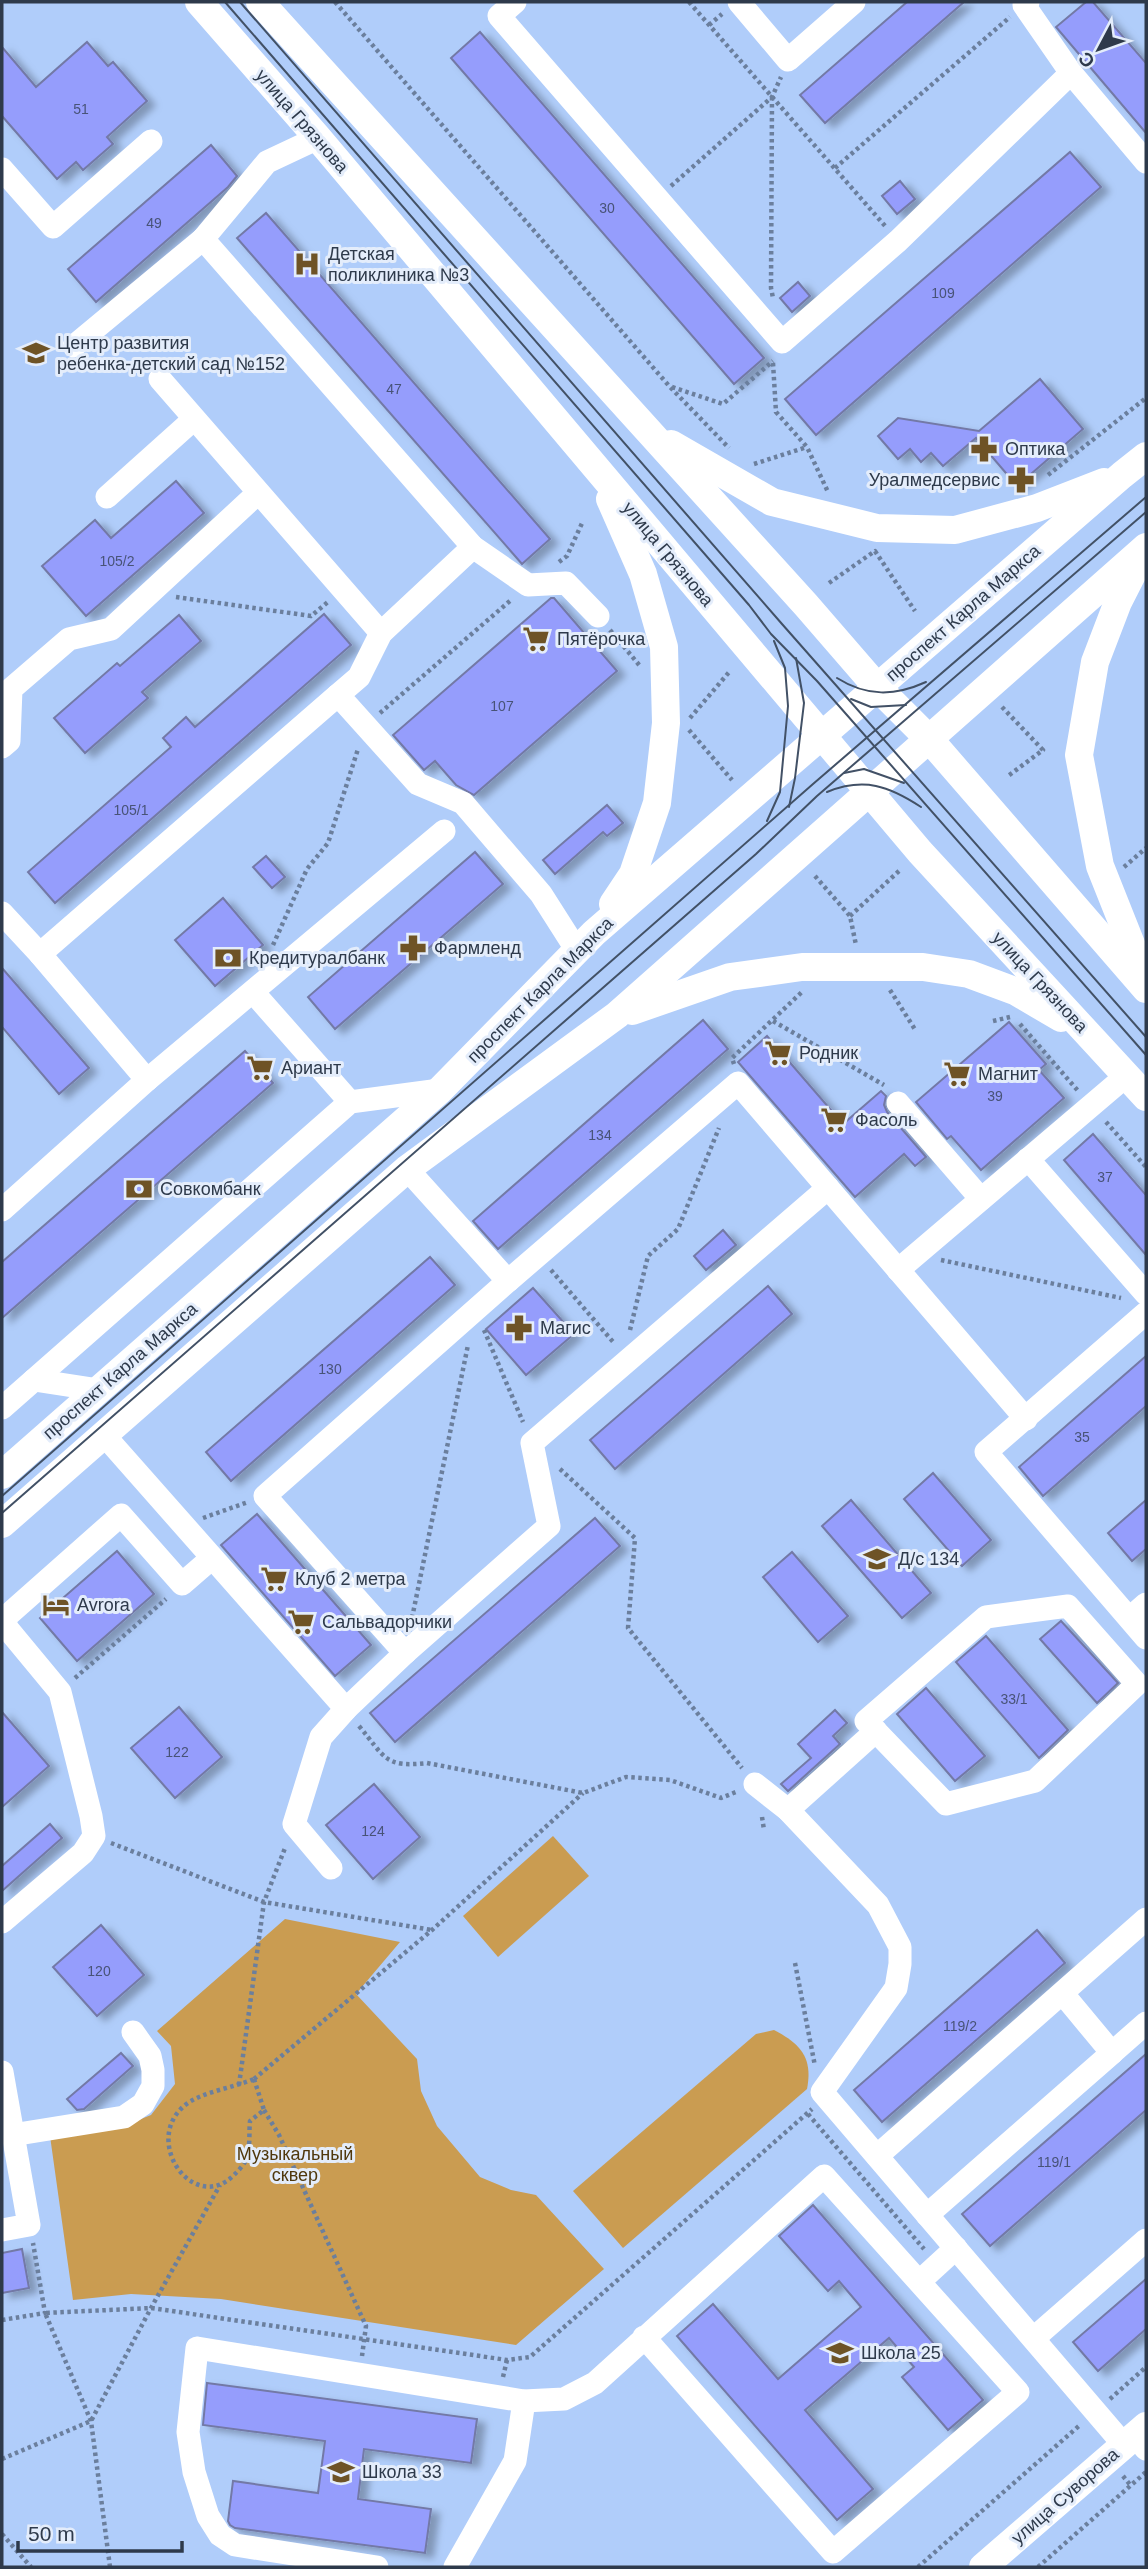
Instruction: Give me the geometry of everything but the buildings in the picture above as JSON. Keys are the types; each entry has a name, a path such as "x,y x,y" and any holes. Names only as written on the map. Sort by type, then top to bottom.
{"main road":[{"name":"улица Грязнова","path":"199,2 318,138 920,852 1146,1097"},
{"path":"260,2 806,604 877,687 930,740 1146,989"},
{"path":"647,430 772,502 877,528 955,530 1037,508 1122,475"},
{"name":"проспект Карла Маркса","path":"4,1468 99,1390 440,1090 585,941 1146,456"},
{"path":"585,941 633,874 657,803 666,723 664,647 643,574 597,471"},
{"path":"1146,547 1118,602 1095,662 1079,755 1100,866 1146,983"},
{"name":"проспект Карла Маркса","path":"2,1524 407,1169 617,1015 1146,547"},
{"path":"617,1015 730,977 802,967 923,967 969,975 1015,991 1087,1034"},
{"name":"улица Суворова","path":"983,2567 1138,2439"}],"lane":[{"path":"515,2 499,16 782,342 898,240 1071,73"},
{"path":"738,2 788,60 854,2"},
{"path":"1026,4 1071,73 1146,162"},
{"path":"74,346 204,239 267,162 318,138"},
{"path":"2,169 53,227 151,141"},
{"path":"204,239 474,547 528,585 566,583 598,616"},
{"path":"160,379 381,633"},
{"path":"107,496 194,419"},
{"path":"2,747 9,741 11,690 69,639 111,629 258,493"},
{"path":"40,954 359,677 381,633 474,547"},
{"path":"338,695 418,784 463,803 585,941"},
{"path":"2,1210 147,1080 444,831"},
{"path":"2,913 147,1080"},
{"path":"253,992 350,1102"},
{"path":"898,1270 1126,1076"},
{"path":"405,1653 265,1496 508,1281 738,1083 1026,1419"},
{"path":"2,1408 350,1102 440,1090"},
{"path":"891,1094 981,1199"},
{"path":"1028,1159 1142,1302 1026,1419 986,1452 1138,1611 1146,1638"},
{"path":"407,1169 508,1281"},
{"path":"331,1868 294,1824 321,1737 346,1709 405,1653 549,1526 532,1443 622,1361 828,1188"},
{"path":"34,1380 99,1390"},
{"path":"104,1435 346,1709"},
{"path":"2,1922 83,1853 94,1836 60,1692 3,1623 8,1615 121,1515 182,1584 212,1558"},
{"path":"1068,1606 1137,1684 1035,1781 946,1804 876,1731 866,1721 986,1618 1068,1606"},
{"path":"788,1810 876,1731"},
{"path":"755,1784 788,1810 878,1905 900,1947 895,1988 822,2092 1096,2411 1138,2439"},
{"path":"877,2156 1146,1919"},
{"path":"1063,1994 1112,2053"},
{"path":"927,2215 1146,2023"},
{"path":"9,2144 124,2117 143,2104 153,2087 153,2070 150,2056 133,2032"},
{"path":"2,2072 9,2144 29,2225 2,2230"},
{"path":"377,2567 235,2544 220,2535 204,2505 194,2472 188,2432 197,2348 524,2401 564,2399 595,2383 644,2337 824,2176 1018,2392 833,2552 644,2337"},
{"path":"1034,2338 1146,2240"},
{"path":"920,2281 956,2248"},
{"path":"455,2567 516,2461 524,2401"}],"path":[{"path":"335,2 670,387 738,456"},
{"path":"689,2 898,240"},
{"path":"835,168 1026,4"},
{"path":"657,198 772,97 788,60"},
{"path":"773,362 776,412 807,447 832,501"},
{"path":"1044,478 1146,398"},
{"path":"757,472 748,466 807,447"},
{"path":"830,583 875,551 915,611"},
{"path":"150,593 311,617 342,589"},
{"path":"598,616 647,674"},
{"path":"730,671 684,724 732,780"},
{"path":"1002,706 1043,750 1008,776"},
{"path":"1117,858 1121,870 1146,848"},
{"path":"850,916 899,871"},
{"path":"815,876 850,916 858,956"},
{"path":"738,1083 732,1058 809,985"},
{"path":"887,986 916,1031"},
{"path":"993,1021 1013,1016"},
{"path":"773,1021 891,1094"},
{"path":"622,1361 648,1256 678,1229 723,1120"},
{"path":"538,1255 622,1361"},
{"path":"916,1255 1142,1302"},
{"path":"476,1310 532,1443 635,1538 628,1628 755,1784 764,1830"},
{"path":"405,1653 476,1310"},
{"path":"184,1526 265,1496"},
{"path":"60,1692 182,1584"},
{"path":"346,1709 386,1758 401,1766 427,1763 583,1793"},
{"path":"220,2185 206,2187 192,2182 180,2173 172,2160 168,2146 169,2132 178,2112 195,2098 254,2079 432,1930 583,1793 626,1777 670,1780 721,1798 755,1784"},
{"path":"239,2085 264,1902 294,1824"},
{"path":"94,1836 264,1902 432,1930"},
{"path":"2,2320 45,2313 150,2308 507,2360 530,2357 819,2102 822,2092 795,1963"},
{"path":"254,2079 264,2110 279,2135 366,2326 360,2374"},
{"path":"2,2459 91,2421 150,2308 220,2185 241,2168 248,2155 250,2121 264,2110"},
{"path":"29,2225 45,2313 91,2421 110,2567"},
{"path":"918,2567 1146,2367"},
{"path":"1038,2567 1146,2472"},
{"path":"2,2534 31,2567"}],"green space":[{"path":"553,1836 589,1876 498,1957 463,1916"},
{"name":"Музыкальный сквер","path":"285,1919 400,1942 356,1994 417,2059 421,2091 437,2126 480,2177 511,2190 536,2195 604,2269 516,2345 221,2299 131,2294 73,2300 50,2136 121,2127 151,2115 175,2084 171,2046 157,2031"},
{"path":"774,2030 803,2053 808,2069 807,2089 623,2248 573,2191 756,2034"}],"tram line":[{"path":"225,2 749,605 771,634 817,681 1146,1055"},
{"path":"240,2 1146,1037"},
{"path":"2,1496 813,784 1146,497"},
{"path":"2,1513 756,854 817,796 1146,512"},
{"path":"767,821 780,792 788,706 785,668 774,641"},
{"path":"789,807 804,703 796,658"},
{"path":"837,678 859,689 881,692 903,690 926,682"},
{"path":"851,699 871,707 906,705"},
{"path":"844,773 864,769 904,783"},
{"path":"827,792 853,785 876,786 921,807"}],"place":[{"name":"Детская поликлиника №3","path":"307,264"},
{"name":"Центр развития ребенка-детский сад №152","path":"36,353"},
{"name":"Оптика","path":"984,449"},
{"name":"Уралмедсервис","path":"1021,480"},
{"name":"Пятёрочка","path":"536,639"},
{"name":"Фармленд","path":"413,948"},
{"name":"Кредитуралбанк","path":"228,958"},
{"name":"Родник","path":"778,1053"},
{"name":"Ариант","path":"260,1068"},
{"name":"Магнит","path":"957,1074"},
{"name":"Фасоль","path":"834,1120"},
{"name":"Совкомбанк","path":"139,1189"},
{"name":"Магис","path":"519,1328"},
{"name":"Д/с 134","path":"877,1559"},
{"name":"Клуб 2 метра","path":"274,1579"},
{"name":"Avrora","path":"56,1605"},
{"name":"Сальвадорчики","path":"301,1622"},
{"name":"Школа 25","path":"840,2353"},
{"name":"Школа 33","path":"341,2472"}]}
